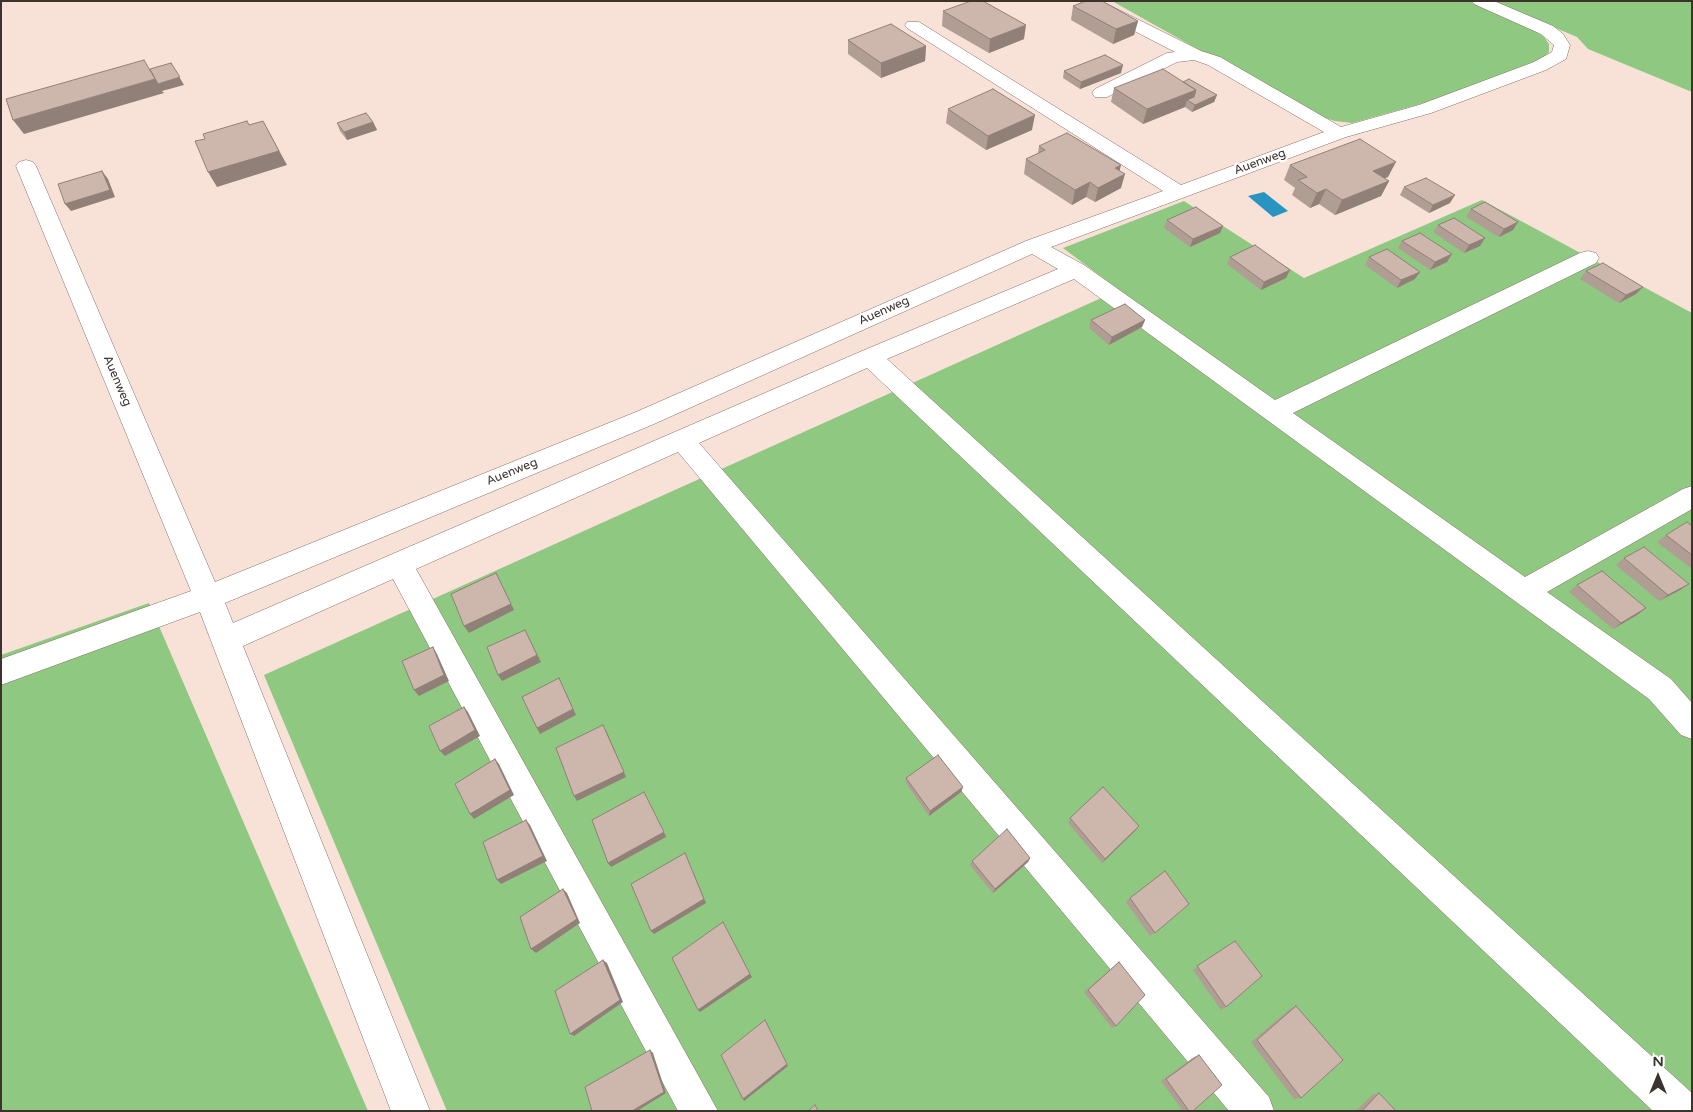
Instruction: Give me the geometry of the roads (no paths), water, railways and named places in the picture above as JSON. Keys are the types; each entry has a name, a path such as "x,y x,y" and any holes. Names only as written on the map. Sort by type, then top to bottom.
{"street":[{"path":"1088,1 1195,55 1214,61 1339,133"},
{"name":"Auenweg","path":"1,672 208,597 645,418 1033,246 1339,133 1425,109 1540,66 1560,55 1562,46 1557,38 1547,30 1480,1"},
{"path":"913,25 1179,192"},
{"path":"1101,93 1173,57 1195,55"},
{"name":"Auenweg","path":"26,166 208,597"},
{"path":"1033,246 1076,270 1660,689 1692,725"},
{"path":"1275,411 1588,258"},
{"path":"226,640 870,357 1076,270"},
{"path":"870,357 1682,1111"},
{"path":"682,440 1255,1111"},
{"path":"1523,592 1692,496"},
{"path":"399,564 699,1111"},
{"path":"208,597 410,1111"}],"water":[{"path":"1264,192 1288,211 1273,217 1248,196"}]}
